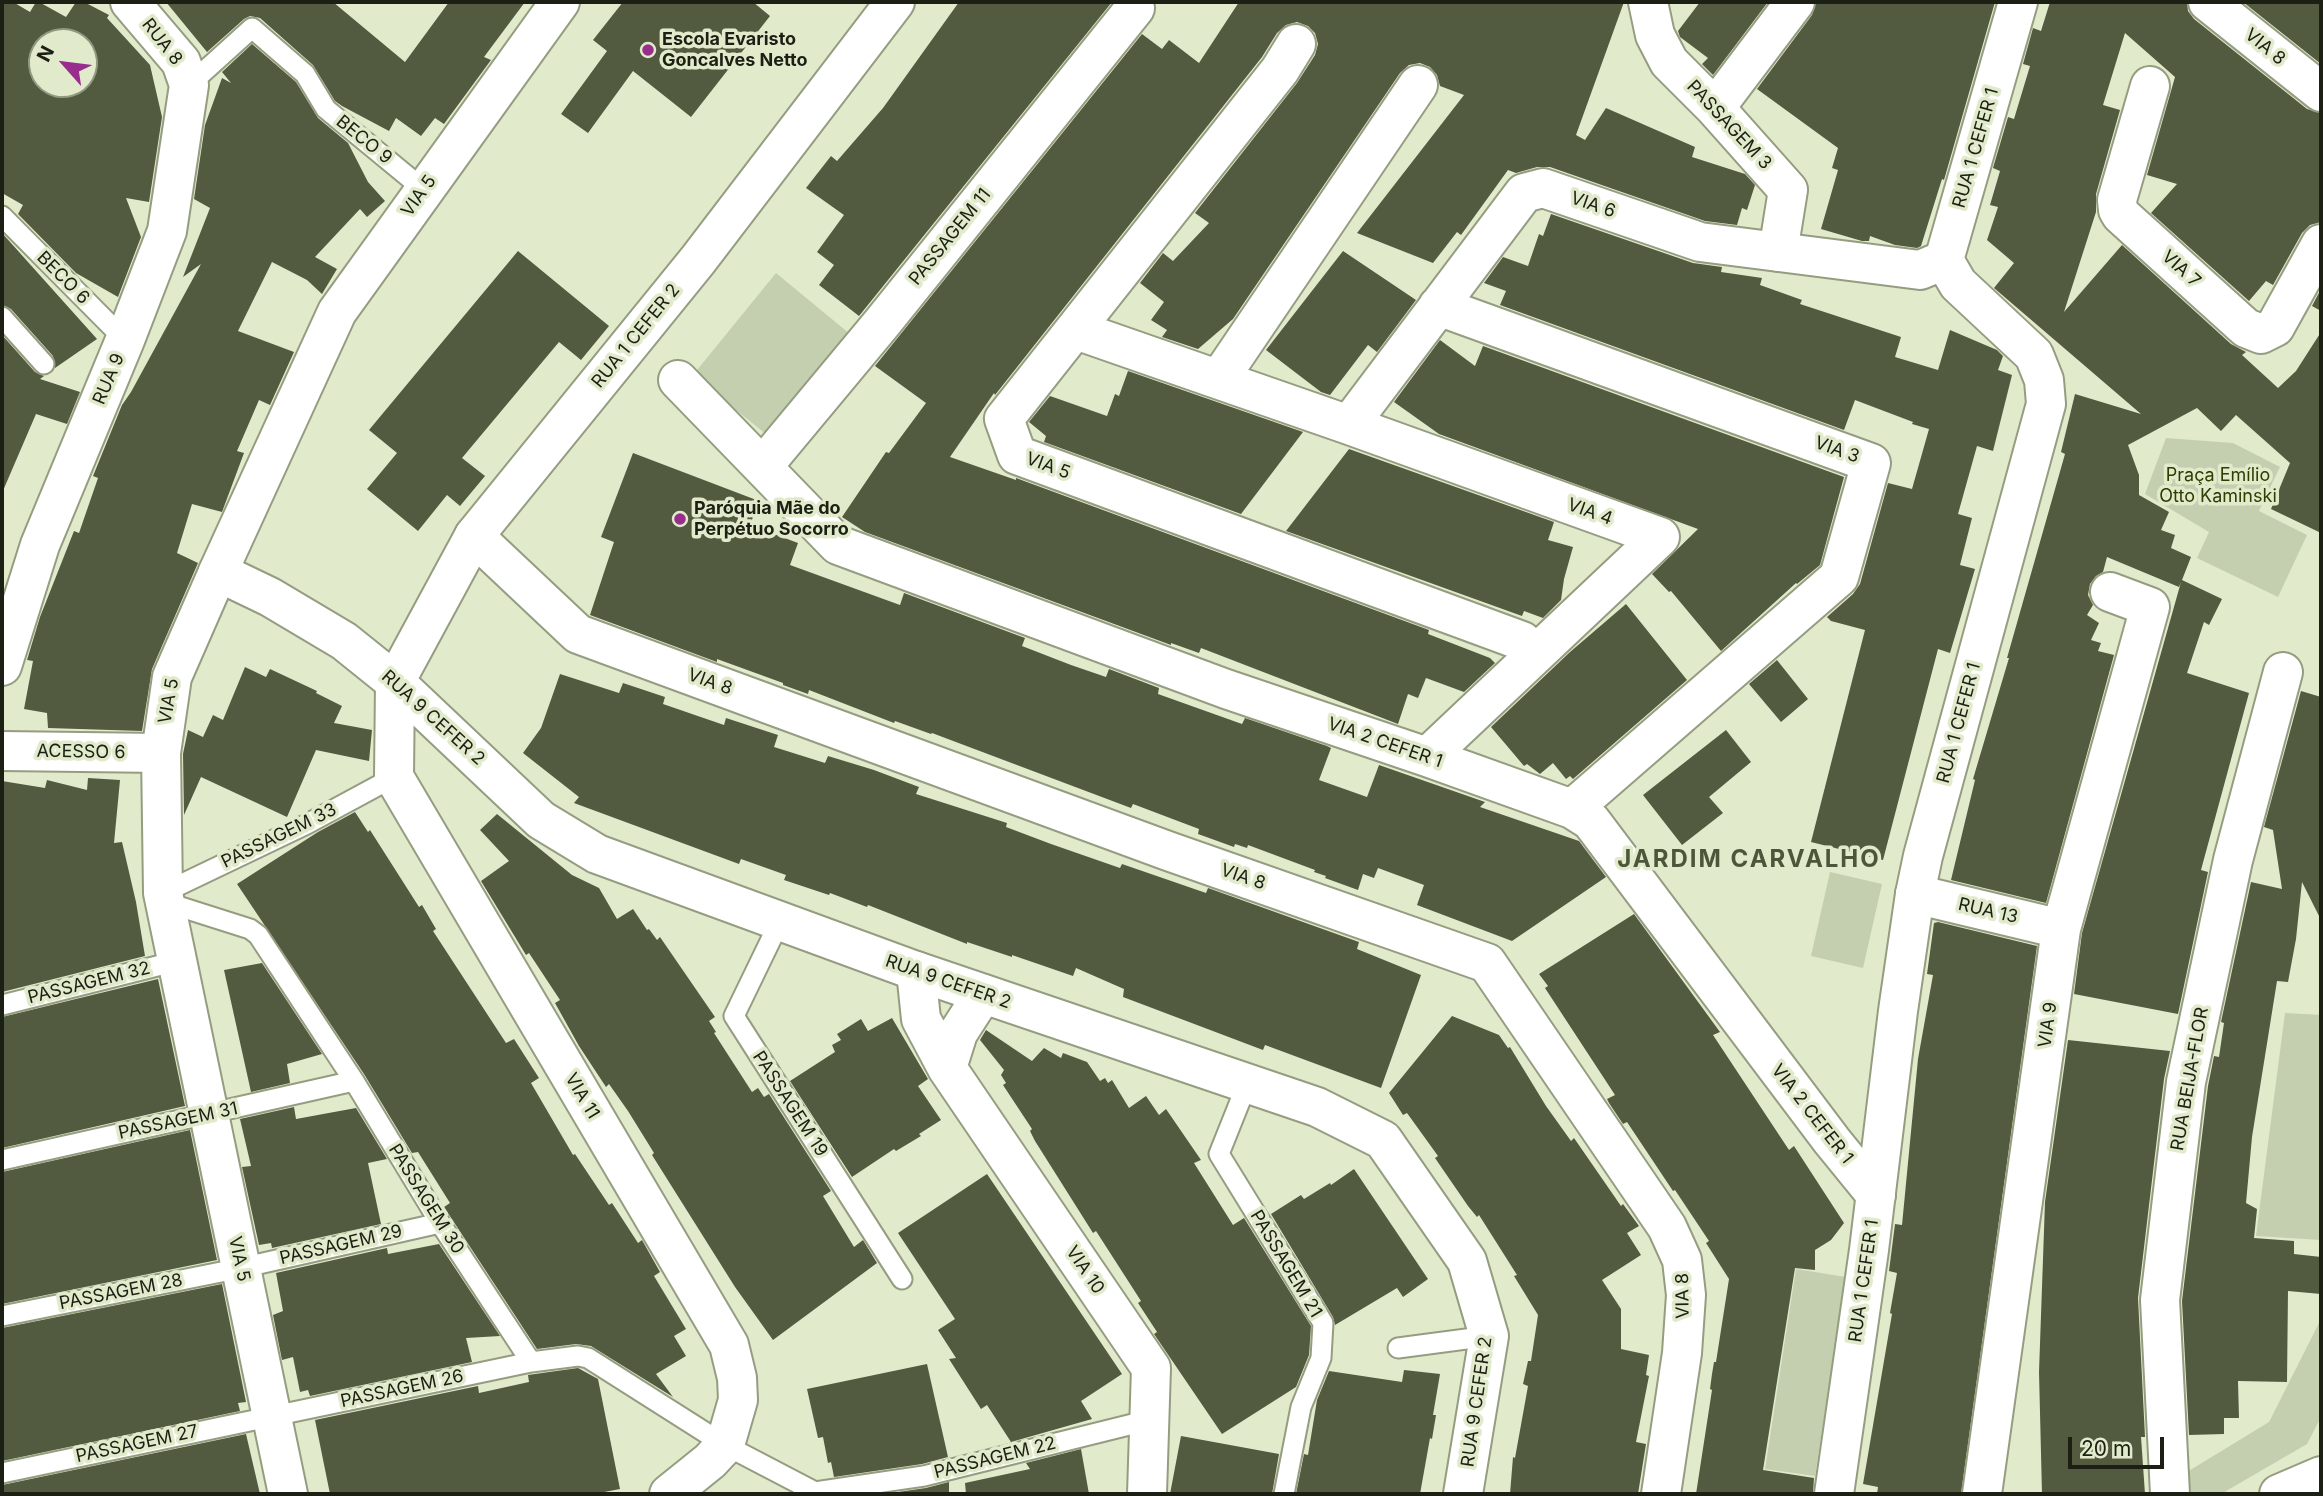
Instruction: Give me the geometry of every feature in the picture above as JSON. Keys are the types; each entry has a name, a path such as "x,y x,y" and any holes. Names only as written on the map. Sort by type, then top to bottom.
{"street":[{"name":"RUA 8","path":"130,2 181,62 189,85"},
{"name":"VIA 5","path":"288,1494 164,897 160,753 172,677 337,312 560,2"},
{"name":"RUA 1 CEFER 2","path":"395,682 474,536 698,260 895,2"},
{"name":"PASSAGEM 3","path":"1648,2 1655,35 1669,62 1788,190 1778,253"},
{"path":"1714,108 1795,2"},
{"name":"RUA 1 CEFER 1","path":"1833,1494 1876,1195 1915,894 2046,404 2044,380 2034,355 1958,284 1944,260 2018,2"},
{"name":"VIA 8","path":"2208,2 2321,92"},
{"name":"PASSAGEM 11","path":"763,466 1135,8"},
{"name":"VIA 5","path":"1296,44 1280,71 1004,419 1017,455 1522,641"},
{"name":"RUA 9","path":"2,666 40,545 125,340 167,230 189,85"},
{"path":"1219,379 1418,85"},
{"name":"VIA 7","path":"2150,86 2117,200 2121,215 2246,328 2261,334 2275,327 2321,244"},
{"name":"VIA 6","path":"1349,425 1524,193 1543,188 1700,242 1920,271 1944,260"},
{"name":"VIA 3","path":"1438,306 1871,463 1839,577 1572,809"},
{"name":"VIA 4","path":"1076,330 1660,537 1427,757"},
{"name":"VIA 2 CEFER 1","path":"678,380 838,545 1226,689 1572,809 1591,821 1832,1141 1876,1195"},
{"name":"VIA 8","path":"474,536 578,634 1155,846 1487,963 1667,1227 1682,1260 1686,1295 1682,1353 1661,1494"},
{"name":"RUA 9 CEFER 2","path":"218,572 270,597 344,641 395,682 541,820 597,854 779,923 1317,1107 1383,1140 1467,1261 1489,1336 1463,1494"},
{"name":"VIA 9","path":"1982,1494 2061,929 2150,607 2110,592"},
{"name":"RUA BEIJA-FLOR","path":"2169,1494 2160,1300 2186,1082 2233,860 2283,672"},
{"path":"394,777 395,682"},
{"name":"ACESSO 6","path":"2,751 160,753"},
{"name":"VIA 11","path":"394,777 729,1345 737,1378 738,1400 725,1445"},
{"name":"RUA 13","path":"1915,894 2061,929"},
{"name":"VIA 10","path":"916,971 921,1019 947,1069 1151,1368 1147,1494"},
{"path":"947,1069 958,1032 983,994"},
{"path":"669,1494 710,1461 725,1445"},
{"path":"2279,1494 2321,1476"}],"lane":[{"name":"BECO 9","path":"189,85 252,28 306,74 326,109 424,190"},
{"name":"BECO 6","path":"2,216 125,340"},
{"path":"2,317 44,364"},
{"name":"PASSAGEM 33","path":"164,897 394,777"},
{"name":"PASSAGEM 30","path":"164,897 255,931 354,1081 440,1223 531,1362"},
{"name":"PASSAGEM 19","path":"779,923 734,1016 902,1279"},
{"name":"PASSAGEM 32","path":"2,1005 177,961"},
{"name":"PASSAGEM 31","path":"2,1160 354,1081"},
{"name":"PASSAGEM 21","path":"1247,1084 1219,1154 1323,1323 1321,1357 1301,1407 1284,1494"},
{"name":"PASSAGEM 29","path":"241,1268 440,1223"},
{"name":"PASSAGEM 28","path":"2,1316 241,1268"},
{"path":"1398,1348 1489,1336"},
{"path":"531,1362 578,1356 588,1358 725,1445"},
{"name":"PASSAGEM 26","path":"272,1415 531,1362"},
{"name":"PASSAGEM 27","path":"2,1473 272,1415"},
{"name":"PASSAGEM 22","path":"725,1445 816,1492 924,1476 1149,1420"}],"green space":[{"path":"776,273 850,334 767,435 693,375"},
{"name":"Praça Emílio Otto Kaminski","path":"2166,438 2233,443 2280,467 2259,511 2307,535 2278,597 2197,558 2209,532 2145,494"},
{"path":"1830,872 1882,884 1863,968 1811,956"},
{"path":"2285,1013 2321,1015 2321,1240 2256,1236"},
{"path":"1796,1269 1846,1277 1815,1476 1765,1469"},
{"path":"2321,1319 2321,1417 2307,1444 2221,1494 2188,1494 2187,1472 2269,1422"}],"building":[{"path":"2,2 13,2 30,12 36,2 39,2 66,17 76,2 84,2 109,15 107,18 150,65 162,117 149,202 126,198 141,237 118,297 76,273 18,214 23,205 2,193"},
{"path":"166,2 333,2 405,62 449,2 525,2 484,57 491,60 444,124 435,118 421,136 396,118 389,131 335,101 313,65 260,18 250,16 244,19 207,52"},
{"name":"Escola Evaristo Goncalves Netto","path":"623,2 753,2 770,16 691,117 633,71 588,133 561,114 607,51 593,40"},
{"path":"959,2 1112,2 859,316 819,285 834,265 817,252 844,215 806,188 831,156 837,161 883,108"},
{"path":"1239,2 1624,2 1576,135 1585,140 1606,108 1695,147 1692,157 1745,174 1755,185 1747,210 1742,208 1737,225 1705,221 1550,167 1537,167 1516,173 1508,170 1461,235 1457,232 1433,263 1357,233 1464,95 1440,86 1437,75 1430,67 1420,63 1409,65 1400,73 1233,319 1198,349 1162,337 1167,330 1151,320 1164,302 1140,283 1163,253 1173,261 1209,223 1195,213 1297,83 1315,55 1318,44 1315,33 1308,26 1297,22 1286,25 1277,33 1262,57 995,395 994,393 950,457 1016,478 1429,630 1428,634 1490,658 1495,663 1464,692 1426,678 1418,698 1408,694 1398,724 1201,648 1199,653 1171,645 865,532 842,517 886,452 889,453 926,403 875,366 1142,34 1162,49 1169,40 1199,63"},
{"path":"1700,2 1768,2 1713,75 1702,64 1708,58 1680,37 1678,31"},
{"path":"1816,2 1995,2 1944,180 1942,179 1921,246 1917,248 1895,245 1870,236 1869,241 1862,241 1821,229 1838,170 1832,168 1838,148 1757,89 1812,15"},
{"path":"2050,2 2187,2 2188,11 2194,19 2307,109 2321,113 2321,222 2310,225 2302,233 2273,285 2266,281 2249,301 2151,213 2177,184 2147,175 2175,77 2125,33 2103,105 2120,110 2096,194 2096,212 2064,312 2122,245 2231,344 2246,352 2242,355 2278,388 2296,371 2321,332 2321,533 2271,509 2290,463 2236,415 2221,431 2197,408 2128,445 2139,475 2139,495 2169,512 2161,530 2175,535 2171,548 2191,557 2182,580 2222,599 2209,625 2204,622 2187,673 2249,693 2201,870 2208,872 2178,1014 2074,994 2082,933 2181,582 2179,587 2107,557 2103,572 2090,584 2088,595 2093,605 2087,615 2099,623 2091,640 2101,643 2098,651 2114,655 2046,903 1951,880 1975,780 1973,779 2065,454 2061,452 2075,394 2141,414 1994,288 2014,263 1987,240 1998,207 1990,205 2000,171 1993,168 2008,117 2014,119 2030,66 2023,64 2033,28 2041,31"},
{"path":"2243,2 2321,2 2321,64"},
{"path":"252,44 296,82 318,118 348,143 368,182 385,201 367,217 360,209 315,257 337,269 322,294 307,280 272,262 238,331 294,352 270,405 259,400 237,451 244,453 222,512 192,504 177,553 198,563 152,669 142,731 48,728 47,713 24,709 33,661 27,660 40,617 74,531 79,533 98,478 93,476 122,405 201,264 183,277 210,208 194,199 205,125 222,78 231,83 222,72"},
{"path":"1551,214 1693,263 1722,267 1721,272 1762,278 1760,285 1802,300 1800,304 1901,337 1895,357 1938,370 1950,330 1997,350 2003,356 1998,370 2012,375 1993,451 1977,446 1958,514 1972,518 1960,565 1975,569 1950,653 1938,649 1883,860 1811,842 1865,630 1831,621 1827,617 1853,594 1860,584 1888,483 1912,489 1929,429 1855,400 1844,430 1500,305 1506,291 1484,283 1503,257 1528,266 1539,234 1543,236"},
{"path":"2,233 97,339 55,368 53,356 11,309 2,305"},
{"path":"518,251 609,326 581,360 559,342 462,458 485,476 460,506 447,495 418,531 367,489 397,453 369,430"},
{"path":"1343,251 1416,300 1377,352 1368,345 1330,395 1321,392 1266,350"},
{"path":"2321,289 2321,311 2312,306"},
{"path":"2,335 35,372 44,376 40,379 80,392 67,424 36,414 2,493"},
{"path":"1440,340 1475,366 1483,346 1844,477 1820,565 1796,583 1721,651 1671,591 1652,574 1698,529 1439,434 1394,402"},
{"path":"1128,371 1303,432 1241,514 1044,442 1046,436 1029,422 1050,396 1107,416 1115,394 1119,396"},
{"path":"1349,449 1554,522 1548,540 1573,547 1561,600 1543,618 1524,611 1522,616 1286,531"},
{"path":"633,453 759,501 750,525 798,543 790,565 900,605 904,593 1025,638 1022,646 1071,665 1106,677 1109,669 1159,688 1158,694 1242,724 1245,718 1327,746 1331,748 1319,780 1367,797 1379,765 1485,802 1480,807 1579,841 1606,877 1512,941 1417,905 1424,885 1378,868 1374,878 1363,874 1358,890 1325,878 1326,876 1314,872 1315,870 1248,845 1247,848 1235,844 1234,847 1198,834 1199,829 1133,804 1131,808 932,733 895,721 894,723 809,690 808,694 590,615 614,542 601,537"},
{"path":"1626,604 1687,680 1573,779 1570,776 1566,779 1553,763 1540,774 1527,764 1524,766 1491,727 1570,652"},
{"path":"1777,660 1808,699 1781,722 1749,684"},
{"path":"245,667 266,677 270,669 342,706 334,723 372,730 369,761 316,750 287,817 201,777 184,815 183,754 188,730 203,737 213,715 223,720"},
{"path":"560,674 619,693 623,683 665,697 663,704 724,725 726,718 778,735 774,747 825,763 828,756 874,770 919,787 916,794 1007,823 1006,827 1051,844 1120,868 1122,864 1206,893 1208,888 1359,942 1357,949 1421,975 1381,1088 1265,1045 1263,1050 1123,997 1124,989 1076,968 1073,976 1012,955 967,944 868,905 867,907 784,880 786,875 741,859 739,864 574,803 579,797 523,753 541,728"},
{"path":"2301,691 2321,697 2321,920 2302,882 2288,982 2277,981 2252,1137 2246,1203 2257,1209 2254,1238 2294,1241 2294,1254 2321,1257 2321,1294 2288,1291 2287,1382 2238,1381 2239,1418 2224,1418 2224,1434 2189,1435 2182,1301 2208,1086 2214,1056 2219,1057 2224,1023 2221,1022 2251,882 2282,889 2273,830 2264,827"},
{"path":"1726,730 1751,762 1709,797 1723,813 1682,845 1643,795"},
{"path":"88,778 120,780 114,843 122,842 145,956 2,992 2,781 45,788 47,780 87,790"},
{"path":"355,812 368,832 370,830 419,907 422,905 436,929 433,931 506,1043 514,1039 539,1078 531,1083 573,1155 575,1154 609,1205 612,1203 638,1243 642,1240 660,1272 654,1276 686,1329 674,1336 686,1356 656,1374 673,1397 591,1346 576,1344 537,1349 444,1207 450,1203 418,1152 412,1153 364,1074 237,884 318,832"},
{"path":"497,814 572,875 599,888 617,919 633,909 647,930 649,929 657,940 660,937 715,1017 709,1021 716,1032 714,1033 752,1092 758,1088 764,1097 769,1094 831,1191 823,1196 854,1247 863,1240 877,1263 773,1340 735,1287 652,1155 654,1153 628,1111 609,1084 606,1087 579,1046 555,1003 560,1000 529,953 526,955 481,881 509,861 480,830"},
{"path":"1634,914 1720,1032 1713,1035 1789,1150 1794,1146 1844,1223 1831,1240 1815,1250 1815,1270 1795,1268 1763,1470 1814,1478 1813,1494 1696,1494 1712,1390 1712,1374 1729,1279 1706,1243 1709,1241 1675,1190 1673,1191 1627,1122 1623,1124 1609,1103 1607,1099 1615,1095 1545,988 1548,986 1539,974"},
{"path":"1934,923 2037,946 1961,1494 1877,1494 1878,1487 1863,1484 1892,1314 1890,1313 1897,1273 1889,1271 1895,1224 1902,1225 1918,1059 1933,975 1927,974"},
{"path":"262,963 322,1054 287,1064 290,1083 251,1092 224,970"},
{"path":"158,979 185,1106 2,1148 2,1017"},
{"path":"1452,1016 1499,1035 1508,1048 1510,1047 1571,1141 1574,1138 1621,1206 1623,1204 1639,1226 1627,1233 1641,1255 1602,1280 1621,1309 1621,1349 1649,1355 1646,1375 1649,1376 1636,1442 1646,1444 1638,1494 1510,1494 1513,1457 1515,1458 1528,1386 1523,1384 1528,1361 1531,1361 1538,1315 1514,1276 1517,1275 1479,1215 1477,1217 1468,1206 1435,1158 1438,1156 1407,1113 1403,1115 1389,1093"},
{"path":"892,1018 928,1079 918,1086 941,1120 919,1134 921,1136 896,1151 894,1149 852,1177 790,1081 835,1052 832,1045 841,1040 837,1034 861,1019 868,1031"},
{"path":"986,1030 1032,1061 1044,1048 1061,1058 1063,1053 1087,1062 1100,1081 1105,1078 1108,1083 1112,1080 1129,1108 1146,1096 1159,1115 1166,1109 1201,1160 1194,1163 1233,1225 1244,1218 1311,1326 1309,1355 1296,1387 1222,1434 1154,1334 1157,1332 1138,1303 1141,1301 1096,1231 1093,1233 1035,1141 1030,1131 1032,1129 1003,1085 1006,1083 1001,1075 1004,1070 980,1040"},
{"path":"2068,1040 2170,1051 2164,1079 2138,1298 2145,1494 2042,1494 2039,1372 2045,1202"},
{"path":"294,1107 296,1119 356,1108 387,1159 368,1163 381,1224 272,1248 271,1243 259,1245 242,1167 251,1166 240,1119"},
{"path":"190,1130 217,1260 2,1304 2,1172"},
{"path":"1354,1169 1428,1279 1403,1297 1397,1288 1335,1325 1333,1317 1271,1214 1301,1195 1304,1199 1330,1183 1331,1185"},
{"path":"987,1174 1122,1374 1081,1401 1092,1419 1011,1442 987,1405 981,1409 949,1359 956,1358 938,1330 955,1319 898,1233"},
{"path":"439,1244 500,1336 466,1338 472,1362 310,1396 308,1390 300,1392 293,1357 282,1360 273,1315 283,1311 276,1273 387,1248 388,1254"},
{"path":"222,1284 246,1402 238,1403 240,1411 2,1461 2,1328"},
{"path":"927,1364 948,1457 922,1464 834,1477 823,1437 818,1438 807,1389"},
{"path":"578,1368 598,1379 620,1489 594,1494 330,1494 315,1420 478,1386 479,1393 529,1382 528,1375"},
{"path":"1404,1370 1440,1374 1432,1439 1430,1438 1420,1494 1296,1494 1304,1454 1308,1455 1317,1400 1329,1371 1402,1382"},
{"path":"246,1434 260,1494 2,1494 2,1485"},
{"path":"1181,1436 1279,1454 1272,1494 1170,1494"},
{"path":"1081,1449 1089,1494 966,1494 965,1483 1030,1469 1026,1463"},
{"path":"949,1482 949,1494 884,1494 926,1488"}],"place":[{"name":"Escola Evaristo Goncalves Netto","path":"648,50"},
{"name":"Paróquia Mãe do Perpétuo Socorro","path":"680,519"}],"district":[{"name":"JARDIM CARVALHO","path":"1749,860"}]}
